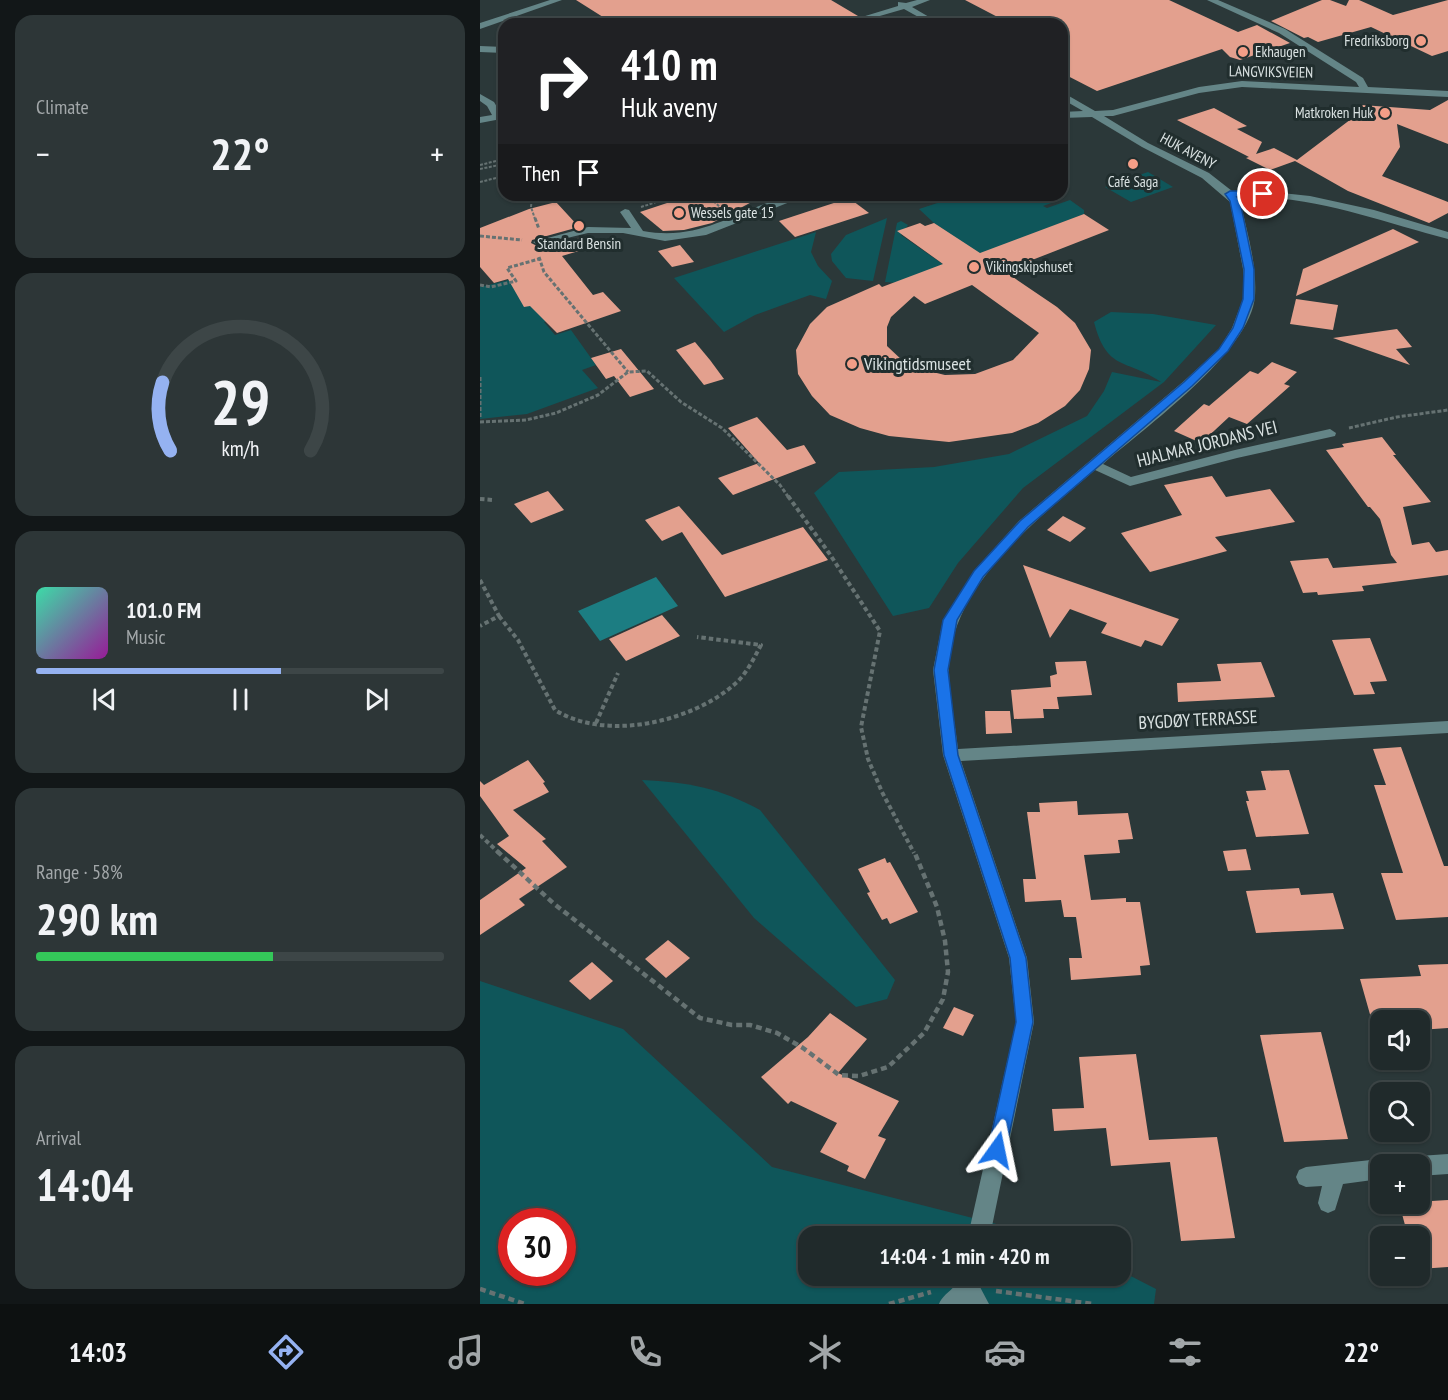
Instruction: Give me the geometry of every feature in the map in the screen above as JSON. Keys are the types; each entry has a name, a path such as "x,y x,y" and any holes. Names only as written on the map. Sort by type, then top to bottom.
{"street":[{"path":"504,18 558,0"},
{"path":"858,18 890,5 904,6 926,0"},
{"path":"1211,0 1282,31 1360,80 1365,90"},
{"path":"890,5 910,18"},
{"path":"904,6 926,18"},
{"path":"480,26 498,20"},
{"path":"480,49 498,50"},
{"name":"LANGVIKSVEIEN","path":"1068,115 1095,115 1122,111 1210,88 1234,85 1258,84 1448,94"},
{"path":"480,97 491,104 498,117 480,120"},
{"name":"HUK AVENY","path":"1068,99 1146,146 1208,178 1230,194"},
{"path":"1068,109 1079,116"},
{"path":"981,1226 1025,1022 1018,958 951,755 941,670 950,620 979,574 1024,524 1188,384 1222,351 1238,328 1248,299 1249,269 1235,201 1230,194 1245,192 1330,204 1390,217 1448,236"},
{"path":"538,240 588,230 623,230 665,238 706,232 783,201"},
{"path":"625,212 640,234"},
{"name":"HJALMAR JORDANS VEI","path":"1095,465 1130,482 1235,454 1330,433"},
{"name":"BYGDØY TERRASSE","path":"951,755 1448,727"},
{"path":"1430,1165 1448,1164"},
{"path":"1306,1177 1370,1170"},
{"path":"1328,1203 1335,1175"},
{"path":"950,1304 973,1291"}],"path":[{"path":"480,165 498,163"},
{"path":"481,172 498,165"},
{"path":"480,182 498,178"},
{"path":"532,201 531,207 539,225 539,259 544,272 628,372"},
{"path":"480,236 538,240"},
{"path":"480,285 491,287 516,281 507,268 539,259"},
{"path":"480,376 480,421 500,423 530,419 562,410 597,396 628,372 647,371 681,402 722,428 780,485 829,553 880,631 861,727 868,759 882,792 919,861 937,907 945,941 948,972 943,999 924,1033 888,1067 859,1077 839,1075 803,1048 777,1033 750,1025 732,1025 700,1018 553,903 480,835"},
{"path":"1330,433 1397,417 1448,410"},
{"path":"480,499 493,500"},
{"path":"480,580 499,616 513,631 554,709 570,719 596,723 646,722 671,718 693,710 717,697 737,682 761,645 697,637"},
{"path":"480,626 499,616"},
{"path":"596,723 618,673"},
{"path":"480,1289 525,1304"},
{"path":"973,1291 1010,1291 1093,1304"},
{"path":"889,1304 922,1294"}],"shaded area":[{"path":"1148,172 1173,187 1131,202 1105,187"},
{"path":"1070,200 1084,210 1084,214 980,254 934,223 919,209 944,201 1057,201 1043,206 1047,208"},
{"path":"887,218 873,281 846,278 832,261 831,254 846,235"},
{"path":"901,221 908,225 901,235 944,265 897,283 885,282 897,223"},
{"path":"816,232 811,252 818,266 832,281 826,299 810,295 755,315 724,332 674,278"},
{"path":"533,274 567,315 544,322 555,335 571,330 596,365 582,370 598,388 527,414 480,419 480,287"},
{"path":"1111,312 1153,314 1216,325 1164,382 1023,488 958,563 929,608 893,616 814,493 839,472 934,467 1009,454 1087,416 1104,391 1112,372 1161,382 1119,362 1105,349 1094,322"},
{"path":"656,577 678,606 600,641 578,611"},
{"path":"642,780 674,782 717,791 760,810 895,980 887,999 856,1007 754,918"},
{"path":"480,981 623,1029 772,1167 1005,1226 798,1226 798,1286 1131,1286 1131,1276 1156,1289 1154,1304 480,1304"}],"building":[{"path":"576,0 831,0 858,16 853,18 796,18 796,16 788,18 604,18"},
{"path":"965,0 1169,0 1238,32 1257,25 1290,43 1240,60 1230,57 1222,49 1097,91 1068,76 1068,18 1000,18"},
{"path":"1322,0 1330,0 1346,6 1349,0 1359,0 1393,15 1448,0 1448,51 1432,56 1371,27 1318,42 1308,37 1304,38 1271,21"},
{"path":"1448,100 1448,144 1397,124 1400,147 1382,176 1448,202 1448,213 1429,223 1348,191 1295,161 1270,170 1177,120 1214,108 1247,126 1237,129 1262,142 1256,154 1274,148 1297,160 1363,110 1362,105 1430,110"},
{"name":"Wessels gate 15","path":"673,201 754,201 712,223 684,230 663,231 640,212"},
{"path":"840,201 853,201 869,213 795,237 779,221"},
{"path":"556,202 579,227 532,240 531,243 539,247 582,237 592,247 562,256 593,295 603,292 621,311 557,333 530,306 524,307 508,279 494,283 480,267 480,228 529,209"},
{"name":"Vikingtidsmuseet","path":"1084,214 1109,230 1004,271 1057,307 1075,323 1091,350 1089,369 1080,390 1065,406 1038,423 1012,433 949,442 889,436 860,428 830,415 812,396 798,374 796,350 810,324 827,307 879,284 882,287 943,264 897,231 920,223 925,226 934,223 980,253","holes":["972,285 1039,333 1013,360 975,374 945,375 916,368 904,362 887,346 887,327 891,317 914,296 925,304"]},
{"path":"1393,229 1419,242 1296,296 1303,269"},
{"path":"680,245 694,262 672,267 658,251"},
{"path":"1296,299 1338,305 1333,330 1290,324"},
{"path":"1397,329 1412,347 1396,349 1410,365 1333,338"},
{"path":"695,342 724,379 704,385 676,350"},
{"path":"621,349 654,389 630,397 614,376 606,379 591,358"},
{"path":"1272,362 1297,372 1284,384 1290,386 1247,424 1229,417 1201,443 1174,431 1204,404 1209,406 1250,371 1258,374"},
{"path":"757,417 787,450 804,445 816,463 733,495 718,478 759,463 728,428"},
{"path":"1382,437 1396,455 1393,455 1431,502 1403,507 1412,545 1429,542 1436,552 1448,550 1448,575 1362,586 1364,591 1318,595 1317,592 1303,593 1290,561 1328,558 1333,568 1397,563 1391,555 1380,519 1368,507 1326,450 1344,447 1342,444"},
{"path":"1212,476 1226,497 1270,489 1295,522 1215,537 1227,551 1150,572 1121,533 1182,515 1164,485"},
{"path":"548,491 564,510 531,523 514,504"},
{"path":"679,506 722,555 803,527 828,560 725,597 682,532 662,541 645,520"},
{"path":"1063,516 1086,528 1070,542 1047,530"},
{"path":"1023,565 1179,619 1162,646 1145,640 1141,647 1101,633 1107,623 1070,609 1050,638"},
{"path":"662,615 680,636 626,661 609,639"},
{"path":"1370,638 1387,681 1370,682 1375,694 1354,695 1332,640"},
{"path":"1086,661 1092,695 1057,697 1059,709 1043,709 1044,718 1014,719 1011,690 1051,687 1050,676 1057,674 1055,662"},
{"path":"1261,662 1275,697 1178,702 1177,683 1221,681 1217,664"},
{"path":"985,711 1010,711 1012,733 986,734"},
{"path":"1401,747 1444,866 1448,866 1448,917 1396,920 1381,873 1403,873 1374,785 1386,785 1373,749"},
{"path":"528,760 545,782 543,783 549,792 513,810 546,839 542,841 567,867 519,899 525,905 480,935 480,900 526,868 497,844 509,836 480,796 480,781 484,785"},
{"path":"1289,770 1309,834 1256,837 1246,801 1249,801 1246,791 1266,790 1261,771"},
{"path":"1077,801 1078,815 1128,813 1133,839 1118,840 1120,853 1084,855 1091,900 1126,898 1126,902 1140,902 1150,965 1140,966 1141,975 1071,980 1069,958 1082,958 1076,917 1064,917 1061,900 1025,902 1023,879 1036,879 1027,812 1040,812 1039,803"},
{"path":"1246,849 1251,870 1228,871 1223,851"},
{"path":"885,858 887,863 890,862 918,912 890,924 887,918 882,920 867,893 870,892 858,869"},
{"path":"1299,888 1301,895 1333,893 1344,929 1256,933 1246,891"},
{"path":"668,940 690,958 666,978 645,959"},
{"path":"592,962 613,981 590,1000 569,981"},
{"path":"1448,964 1448,1028 1430,1029 1430,1010 1370,1010 1370,1014 1360,979 1421,976 1418,965"},
{"path":"954,1007 974,1015 963,1036 943,1028"},
{"path":"830,1013 867,1039 838,1073 899,1101 878,1136 886,1139 865,1179 847,1171 849,1166 820,1152 837,1123 791,1101 788,1104 761,1077 808,1037"},
{"path":"1321,1032 1348,1139 1284,1142 1260,1035"},
{"path":"1136,1054 1149,1140 1217,1137 1235,1238 1181,1241 1170,1162 1111,1166 1106,1128 1054,1131 1052,1109 1084,1108 1079,1057"},
{"path":"1448,1200 1448,1267 1430,1268 1430,1226 1405,1226 1402,1214 1430,1214 1430,1201"}],"place":[{"name":"Fredriksborg","path":"1421,41"},
{"name":"Ekhaugen","path":"1243,52"},
{"name":"Matkroken Huk","path":"1385,113"},
{"name":"Café Saga","path":"1133,164"},
{"name":"Wessels gate 15","path":"679,213"},
{"name":"Standard Bensin","path":"579,226"},
{"name":"Vikingskipshuset","path":"974,267"},
{"name":"Vikingtidsmuseet","path":"852,364"}],"route":[{"path":"997,1150 1025,1022 1018,958 951,755 941,670 950,620 979,574 1024,524 1188,384 1222,351 1238,328 1248,299 1249,269 1235,201 1230,194 1245,192 1263,194"}]}
